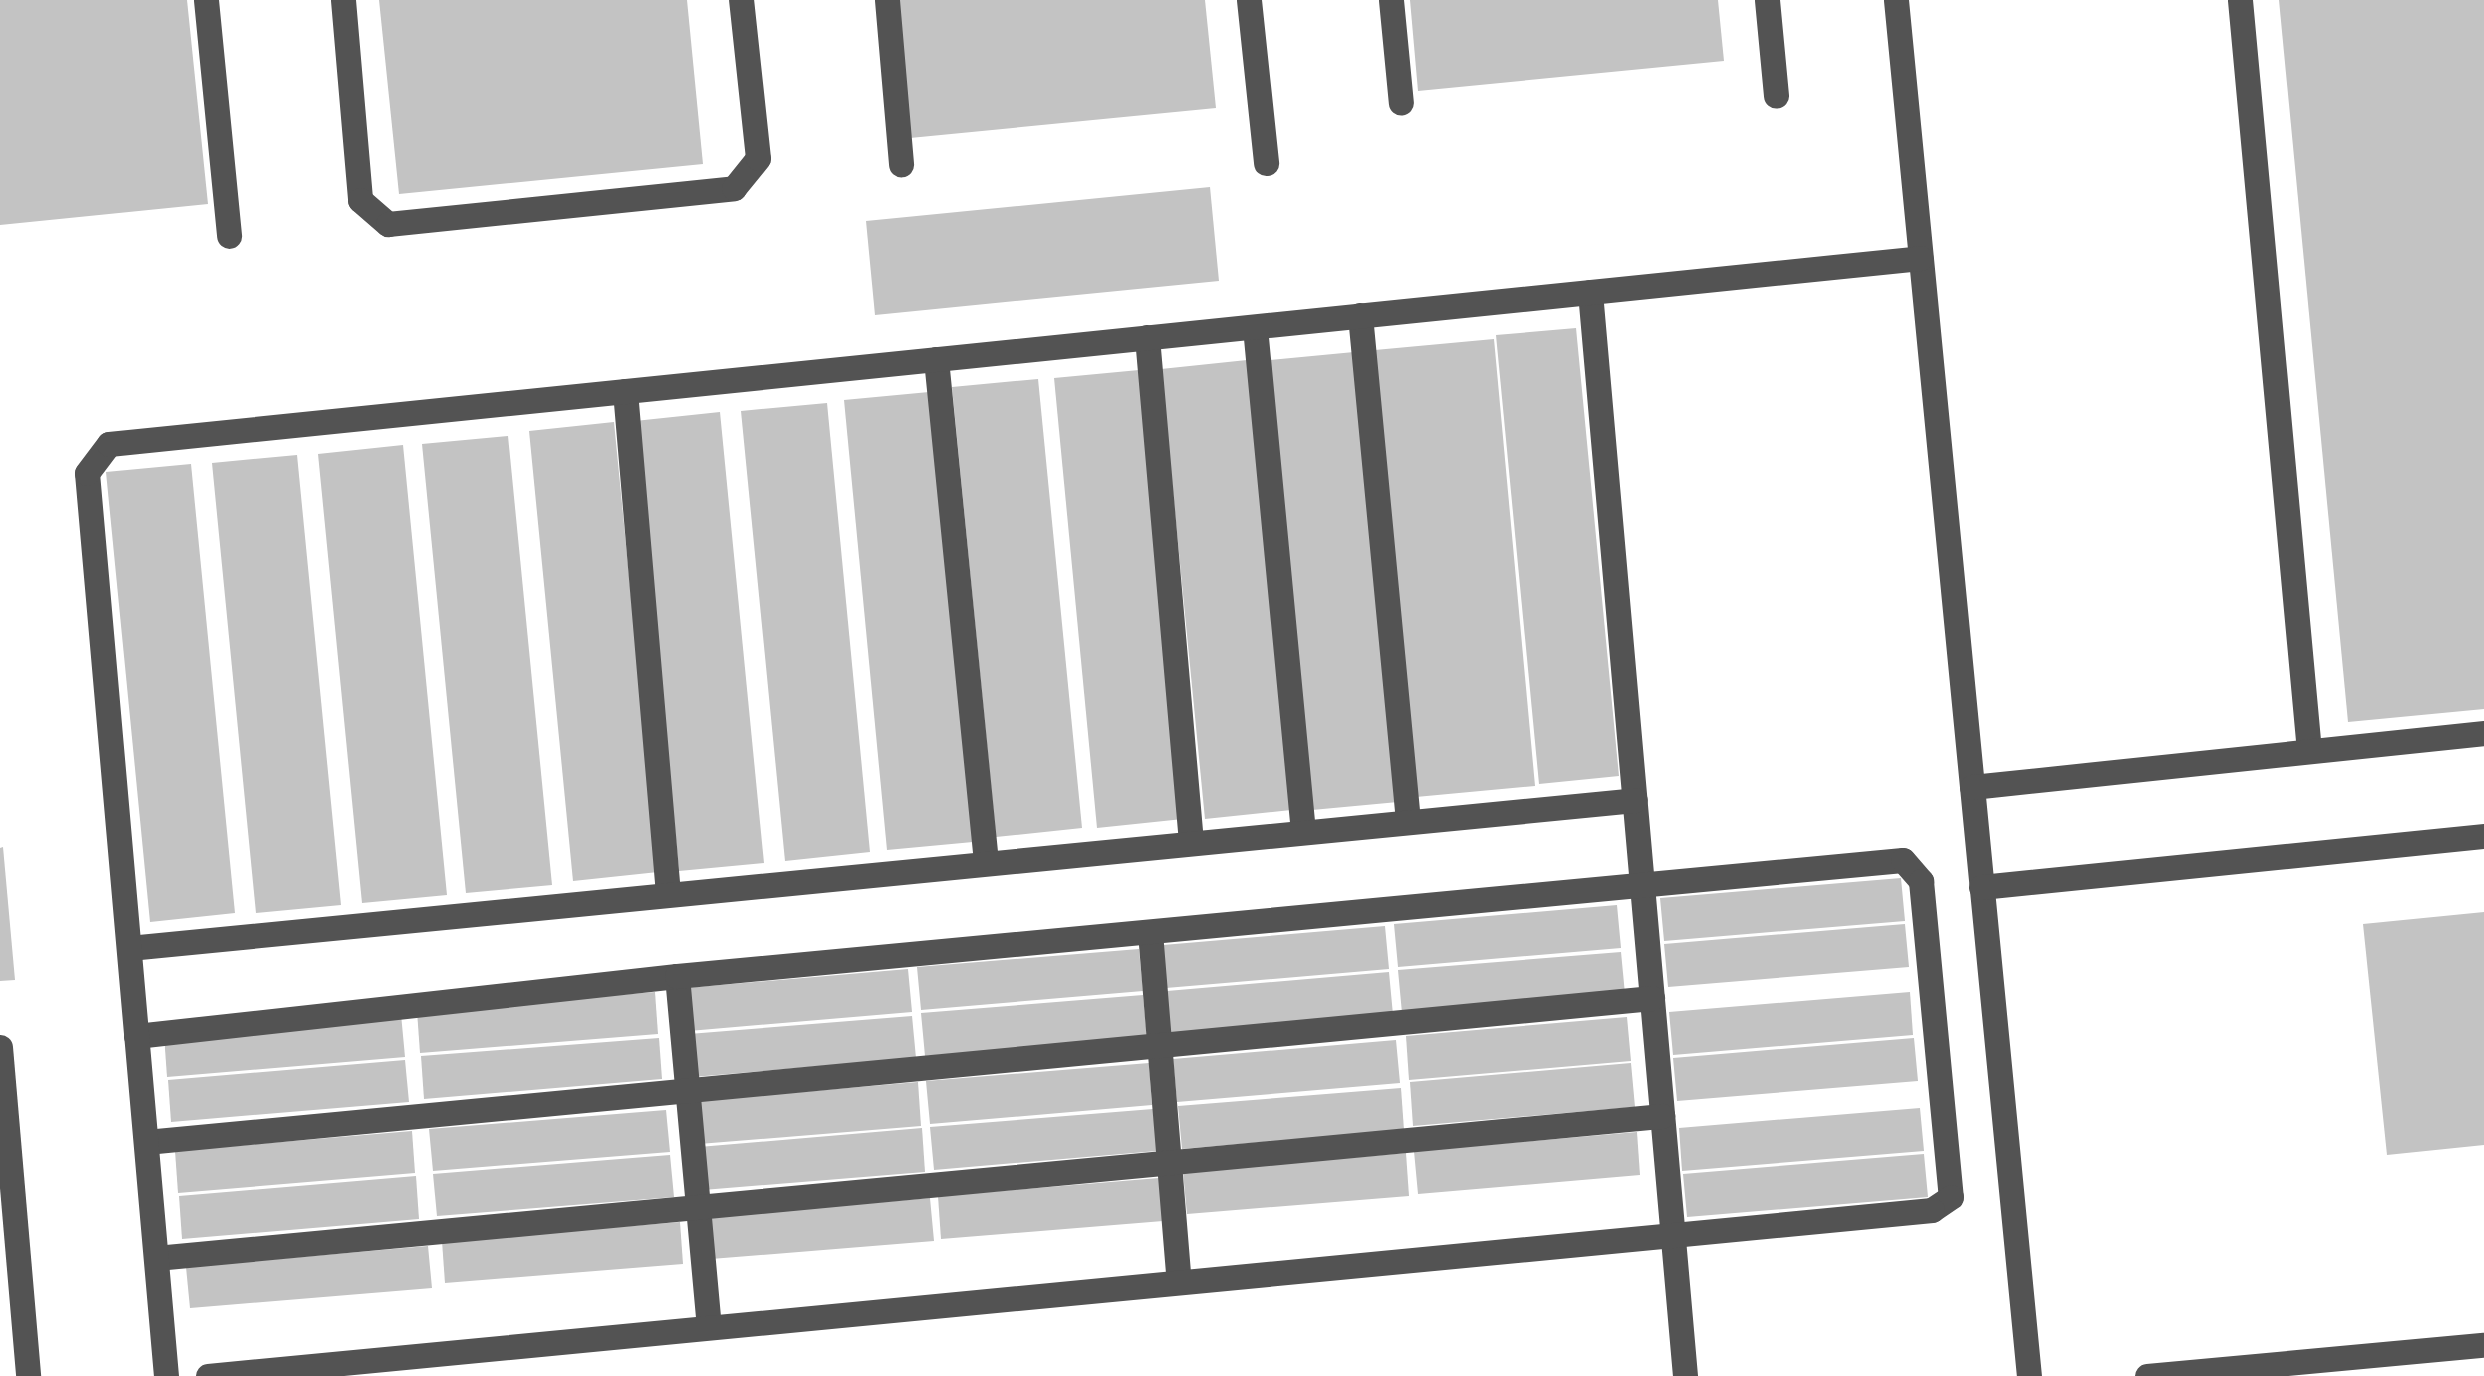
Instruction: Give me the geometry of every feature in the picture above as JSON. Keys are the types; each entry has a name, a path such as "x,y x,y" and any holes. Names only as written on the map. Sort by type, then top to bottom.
{"street":[{"path":"206,0 229,236"},
{"path":"343,0 360,200 388,224 734,188 758,158 741,0"},
{"path":"886,0 901,164"},
{"path":"1249,0 1266,163"},
{"path":"1390,0 1401,104"},
{"path":"1767,0 1776,96"},
{"path":"1896,0 2029,1376"},
{"path":"2240,0 2309,751"},
{"path":"166,1376 87,472 110,444 1920,258"},
{"path":"1590,292 1685,1376"},
{"path":"1360,315 1408,822"},
{"path":"1254,326 1303,832"},
{"path":"1147,337 1192,842"},
{"path":"936,359 986,862"},
{"path":"625,391 668,894"},
{"path":"1972,787 2484,733"},
{"path":"129,948 1634,800"},
{"path":"1981,887 2484,836"},
{"path":"136,1036 678,976 1903,860 1921,881 1950,1197 1932,1210 208,1376"},
{"path":"1150,932 1179,1282"},
{"path":"678,976 709,1327"},
{"path":"146,1142 1652,998"},
{"path":"0,1048 28,1376"},
{"path":"156,1258 1662,1116"},
{"path":"2147,1376 2484,1344"}],"building":[{"path":"0,0 187,0 208,204 0,225"},
{"path":"379,0 687,0 703,164 399,194"},
{"path":"897,0 1205,0 1216,108 910,138"},
{"path":"1410,0 1718,0 1724,61 1418,91"},
{"path":"2279,0 2484,0 2484,709 2348,722"},
{"path":"1210,187 1219,281 875,315 866,221"},
{"path":"1576,328 1619,776 1539,784 1496,335"},
{"path":"1494,339 1535,786 1416,797 1375,350"},
{"path":"1354,352 1398,802 1312,810 1269,360"},
{"path":"1247,360 1291,810 1205,819 1161,369"},
{"path":"1139,370 1183,819 1097,828 1054,378"},
{"path":"1038,379 1082,828 996,837 952,387"},
{"path":"929,392 973,842 887,850 844,400"},
{"path":"827,403 870,852 785,861 741,411"},
{"path":"720,412 764,863 679,871 635,421"},
{"path":"614,422 658,872 573,881 529,431"},
{"path":"508,436 552,885 466,893 422,444"},
{"path":"403,445 447,895 362,903 318,454"},
{"path":"297,455 341,905 256,913 212,463"},
{"path":"191,464 235,913 150,922 106,472"},
{"path":"3,847 15,980 0,981 0,848"},
{"path":"1901,878 1905,921 1664,941 1660,898"},
{"path":"1617,905 1621,948 1398,967 1394,924"},
{"path":"2484,912 2484,1145 2387,1155 2363,924"},
{"path":"1905,924 1909,967 1668,987 1664,944"},
{"path":"1385,926 1389,969 1166,988 1163,945"},
{"path":"1139,949 1143,991 921,1010 917,967"},
{"path":"1621,952 1625,994 1402,1013 1398,970"},
{"path":"908,969 912,1012 689,1031 685,988"},
{"path":"1389,972 1393,1015 1170,1034 1167,991"},
{"path":"655,992 658,1034 420,1053 417,1011"},
{"path":"1910,992 1913,1035 1673,1055 1669,1012"},
{"path":"1143,995 1147,1037 925,1056 921,1013"},
{"path":"401,1014 405,1057 167,1077 164,1035"},
{"path":"912,1016 916,1058 693,1077 689,1034"},
{"path":"1627,1017 1631,1061 1409,1080 1406,1036"},
{"path":"659,1038 662,1079 424,1099 421,1056"},
{"path":"1914,1038 1918,1081 1677,1101 1673,1058"},
{"path":"1396,1040 1400,1083 1177,1102 1173,1059"},
{"path":"405,1060 409,1102 171,1122 168,1080"},
{"path":"1149,1063 1152,1105 930,1124 926,1081"},
{"path":"1631,1063 1635,1107 1413,1126 1410,1082"},
{"path":"918,1082 921,1126 699,1144 695,1101"},
{"path":"1401,1088 1404,1130 1182,1149 1178,1106"},
{"path":"1920,1108 1924,1151 1682,1171 1679,1128"},
{"path":"1153,1109 1157,1151 934,1170 930,1127"},
{"path":"666,1110 670,1152 433,1171 429,1129"},
{"path":"922,1128 925,1172 703,1190 699,1147"},
{"path":"412,1131 415,1173 178,1193 175,1151"},
{"path":"1637,1132 1640,1175 1418,1194 1414,1151"},
{"path":"1406,1153 1409,1196 1187,1214 1183,1172"},
{"path":"1924,1154 1928,1197 1687,1217 1683,1174"},
{"path":"670,1155 674,1197 437,1216 433,1174"},
{"path":"416,1176 419,1219 182,1239 179,1196"},
{"path":"1159,1178 1163,1221 941,1239 938,1196"},
{"path":"930,1198 934,1241 711,1259 707,1217"},
{"path":"680,1222 683,1264 445,1283 442,1241"},
{"path":"428,1246 432,1288 190,1308 186,1267"}]}
